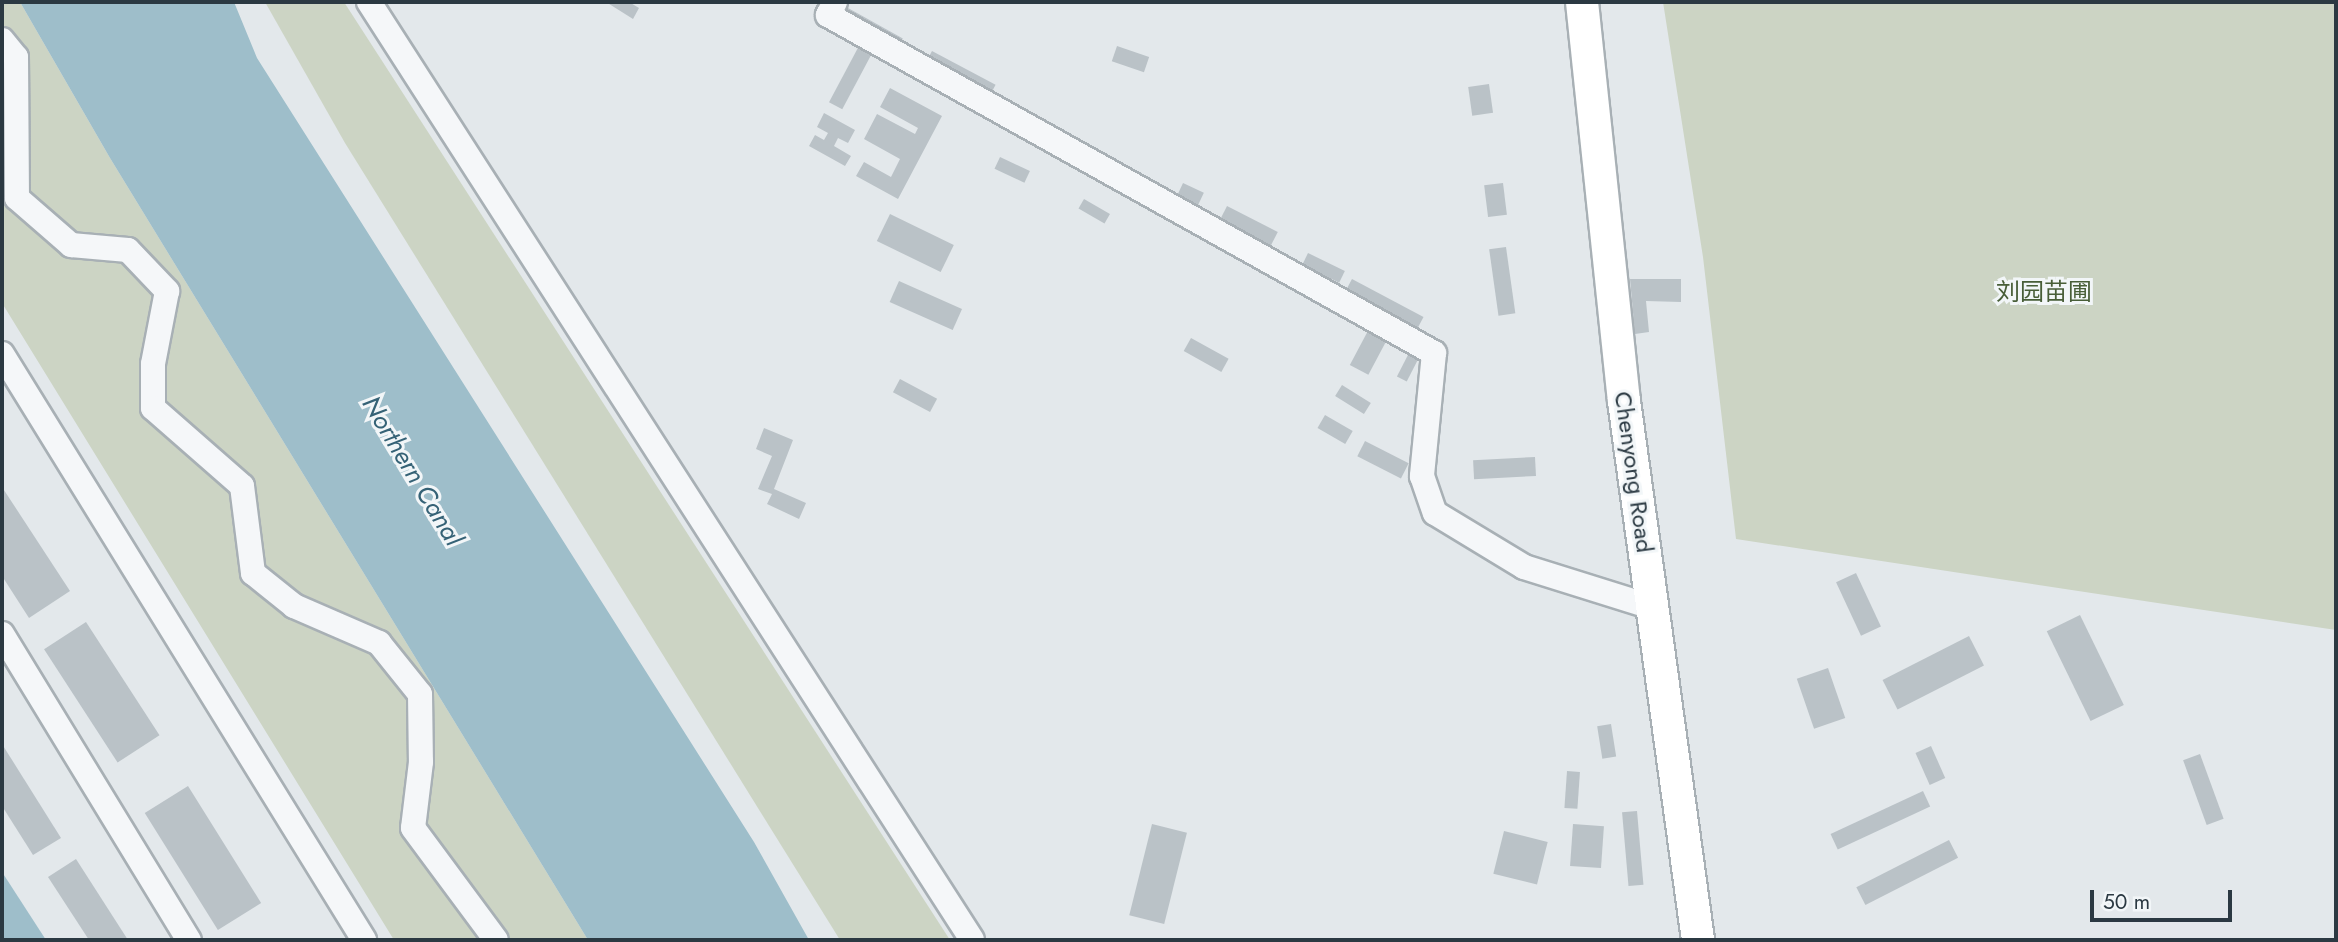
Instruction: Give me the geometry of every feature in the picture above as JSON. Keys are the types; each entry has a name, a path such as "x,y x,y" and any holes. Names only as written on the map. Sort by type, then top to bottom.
{"main road":[{"name":"Chenyong Road","path":"1581,2 1623,401 1698,940"}],"street":[{"path":"369,2 972,940"},
{"path":"835,2 828,15 1433,353 1422,476 1435,513 1524,567 1652,607"},
{"path":"2,40 16,57 17,198 71,245 128,250 167,291 153,364 153,408 242,486 253,573 294,606 379,643 420,694 421,761 413,828 496,940"},
{"path":"2,354 364,940"},
{"path":"2,634 189,940"}],"green space":[{"path":"2,2 20,2 110,158 588,940 394,940 2,303"},
{"path":"265,2 344,2 950,940 840,940 345,143"},
{"name":"刘园苗圃","path":"1663,2 2336,2 2336,630 1736,539 1703,257"}],"water":[{"name":"Northern Canal","path":"20,2 234,2 257,58 754,842 809,940 588,940 110,158"},
{"path":"2,872 46,940 2,940"}],"building":[{"path":"606,2 629,2 639,8 633,19"},
{"path":"839,3 903,38 897,50 833,14"},
{"path":"860,44 873,51 842,109 829,102"},
{"path":"1117,46 1149,57 1144,72 1112,61"},
{"path":"932,51 996,85 989,97 925,63"},
{"path":"1489,84 1493,113 1472,116 1468,87"},
{"path":"890,88 942,116 898,199 856,176 864,162 891,177 900,159 864,139 877,114 915,134 918,128 880,107"},
{"path":"824,113 855,130 848,143 838,138 834,146 851,156 845,166 809,146 815,135 824,140 828,133 817,127"},
{"path":"1000,157 1030,171 1024,183 995,169"},
{"path":"1183,183 1204,193 1197,207 1176,198"},
{"path":"1503,183 1507,215 1488,217 1484,185"},
{"path":"1084,199 1110,214 1104,224 1078,209"},
{"path":"1227,206 1278,232 1270,247 1219,221"},
{"path":"890,214 954,245 941,272 877,241"},
{"path":"1506,247 1515,313 1498,316 1489,249"},
{"path":"1308,253 1345,271 1339,283 1302,265"},
{"path":"1352,279 1424,317 1416,330 1345,292"},
{"path":"1630,279 1681,279 1681,302 1646,301 1649,332 1635,334"},
{"path":"899,281 962,309 953,330 890,302"},
{"path":"1370,327 1389,337 1368,375 1350,365"},
{"path":"1191,338 1229,359 1221,372 1184,351"},
{"path":"1411,349 1421,354 1407,382 1397,377"},
{"path":"900,379 937,399 930,412 893,392"},
{"path":"1342,385 1371,403 1364,414 1335,396"},
{"path":"1325,415 1353,431 1345,444 1318,428"},
{"path":"764,428 793,440 774,489 806,503 799,519 767,504 772,494 758,489 772,456 756,449"},
{"path":"1365,441 1409,463 1401,478 1357,456"},
{"path":"1535,457 1536,476 1474,479 1473,460"},
{"path":"2,487 70,591 29,618 2,576"},
{"path":"1856,573 1881,626 1861,636 1836,582"},
{"path":"2080,615 2124,705 2091,721 2047,631"},
{"path":"86,622 160,735 118,762 44,649"},
{"path":"1969,636 1984,665 1898,709 1883,680"},
{"path":"1828,668 1845,718 1814,729 1797,679"},
{"path":"1611,724 1616,757 1602,759 1597,726"},
{"path":"2,744 61,838 33,855 2,806"},
{"path":"1931,746 1945,778 1930,785 1915,753"},
{"path":"2200,754 2224,819 2207,825 2183,760"},
{"path":"1567,771 1580,772 1577,809 1564,808"},
{"path":"188,786 261,903 218,930 145,813"},
{"path":"1923,791 1930,806 1838,850 1831,834"},
{"path":"1637,811 1643,885 1629,886 1622,812"},
{"path":"1152,824 1187,833 1164,924 1129,915"},
{"path":"1573,824 1604,826 1601,868 1570,866"},
{"path":"1504,831 1548,842 1537,885 1493,874"},
{"path":"1949,840 1958,858 1865,905 1856,887"},
{"path":"76,859 128,940 89,940 48,877"}]}
